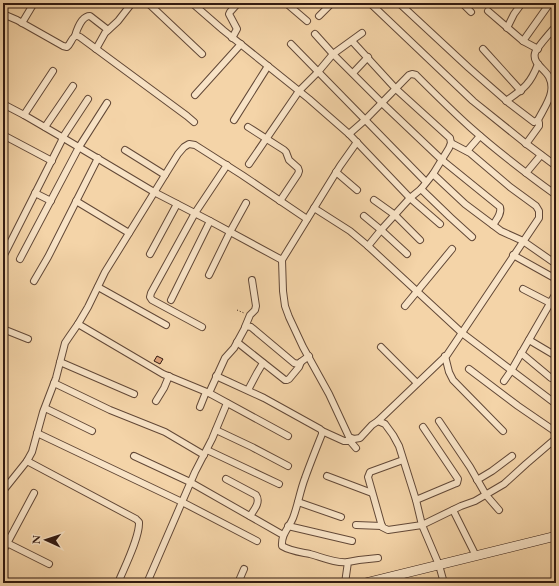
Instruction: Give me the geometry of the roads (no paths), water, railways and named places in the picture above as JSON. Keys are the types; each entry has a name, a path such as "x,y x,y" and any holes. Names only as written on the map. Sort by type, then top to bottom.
{"street":[{"path":"22,23 34,3"},
{"path":"96,49 106,32 118,21 132,3"},
{"path":"148,3 202,54"},
{"path":"192,3 232,38 299,91 349,134 410,198 440,224"},
{"path":"232,38 237,28 229,14 238,3"},
{"path":"286,3 307,21"},
{"path":"320,3 326,9"},
{"path":"319,16 332,3"},
{"path":"370,3 473,101 556,166"},
{"path":"399,3 506,101 532,121 535,122 538,120"},
{"path":"462,3 471,12"},
{"path":"507,28 514,14 522,3"},
{"path":"523,41 550,3"},
{"path":"488,11 523,41 538,49"},
{"path":"3,14 67,47 70,45 73,37 75,36 76,30 84,17 90,16 108,30"},
{"path":"526,144 539,126 538,120 551,93 548,75 538,64 535,54 556,26"},
{"path":"249,164 299,91 333,54 362,33"},
{"path":"315,34 382,103 442,160 500,207 500,213 493,225"},
{"path":"75,36 80,37 194,122"},
{"path":"352,41 396,89 450,138 451,143 433,174 421,189 410,198 368,246"},
{"path":"195,95 241,44"},
{"path":"291,44 426,182"},
{"path":"483,50 521,91"},
{"path":"353,73 368,57"},
{"path":"506,101 527,86 538,64"},
{"path":"234,120 268,66"},
{"path":"24,115 53,71"},
{"path":"349,134 366,120 409,75 416,75 480,136 556,195"},
{"path":"45,127 73,86"},
{"path":"3,256 52,161 62,137 88,99"},
{"path":"20,259 80,148 107,103"},
{"path":"3,104 45,127 154,192 282,260"},
{"path":"248,127 284,150 289,160 298,168 298,174 280,201"},
{"path":"3,135 52,161"},
{"path":"467,151 480,136"},
{"path":"356,448 348,436 329,394 289,317 285,306 283,291 282,260 336,172 357,142"},
{"path":"216,376 264,398 322,431 344,441 360,438 417,384 445,356 462,333 539,218 539,211 536,206 510,187 467,151 451,143"},
{"path":"3,491 27,461 32,452 68,337 88,307 105,272 154,192 184,147 189,144 195,145 307,219"},
{"path":"125,150 165,175"},
{"path":"526,173 541,155"},
{"path":"34,281 48,257 98,158"},
{"path":"202,327 152,300 150,297 195,213 227,165"},
{"path":"336,172 358,190"},
{"path":"433,174 465,204 493,225 509,235 523,241 556,264"},
{"path":"421,189 472,236"},
{"path":"35,193 51,201"},
{"path":"374,200 395,215 420,240"},
{"path":"76,201 129,233"},
{"path":"208,276 246,203"},
{"path":"150,254 177,204"},
{"path":"314,208 346,228 368,246 462,333 556,404"},
{"path":"364,216 407,254"},
{"path":"171,300 210,221"},
{"path":"405,306 452,249"},
{"path":"513,255 556,278"},
{"path":"200,406 225,358 232,351 250,315 255,310 256,306 252,280"},
{"path":"98,287 166,325"},
{"path":"523,289 553,305"},
{"path":"504,381 529,340 553,305 556,292"},
{"path":"78,324 169,376 207,392 288,436"},
{"path":"244,327 251,327 294,363 298,364 309,356"},
{"path":"3,329 28,339"},
{"path":"529,340 556,356"},
{"path":"237,342 286,381 299,367 301,362"},
{"path":"381,347 417,384"},
{"path":"521,353 552,378"},
{"path":"445,356 449,372 453,380 503,431"},
{"path":"60,362 134,394"},
{"path":"248,390 256,373 263,363"},
{"path":"469,369 553,430 556,434"},
{"path":"156,401 169,376"},
{"path":"54,384 110,410 165,432 205,453 279,484"},
{"path":"147,583 190,482 228,403"},
{"path":"45,408 92,431"},
{"path":"378,421 385,424 399,446 416,500 422,525 439,565 444,583"},
{"path":"439,421 486,494 499,510"},
{"path":"416,500 457,483 458,479 424,427"},
{"path":"216,430 288,466"},
{"path":"322,431 300,492 292,520 283,535 282,546 286,549 342,563 378,558"},
{"path":"37,433 182,502 257,541"},
{"path":"403,460 368,469 368,477 382,526 386,530 422,525 475,501 504,484 554,440 556,440"},
{"path":"134,456 190,482 283,535"},
{"path":"477,480 512,456"},
{"path":"27,461 139,522 138,531 131,553 118,583"},
{"path":"327,476 372,492"},
{"path":"226,479 256,495 258,498 258,501 250,516"},
{"path":"3,551 34,493"},
{"path":"298,502 341,517"},
{"path":"453,510 476,556"},
{"path":"356,524 382,526"},
{"path":"288,526 352,541"},
{"path":"365,583 385,580 556,536"},
{"path":"7,543 50,564"},
{"path":"344,583 348,562"},
{"path":"238,583 244,569"}]}
